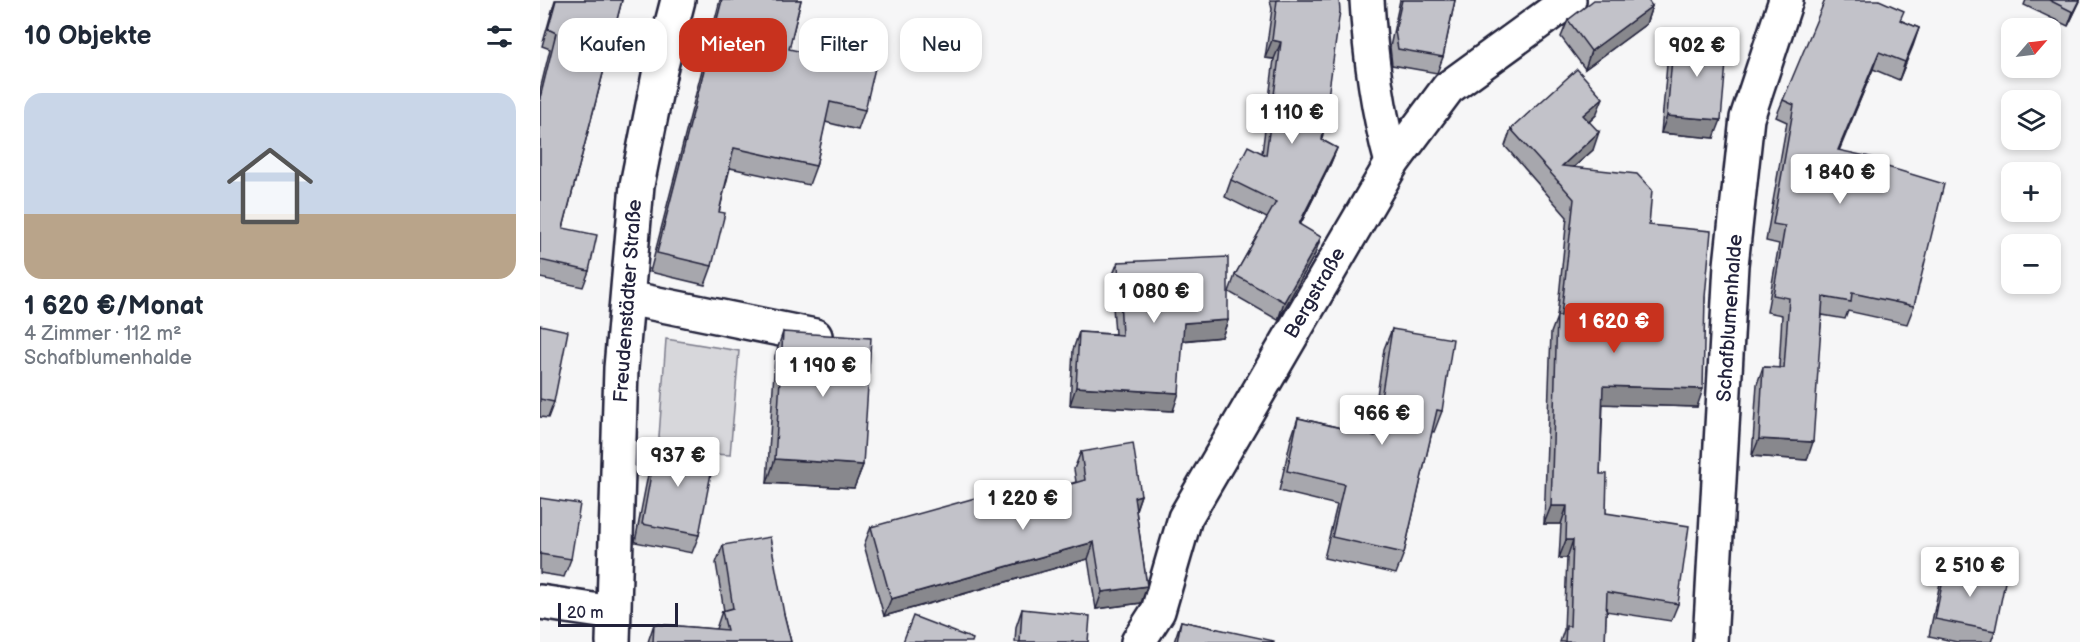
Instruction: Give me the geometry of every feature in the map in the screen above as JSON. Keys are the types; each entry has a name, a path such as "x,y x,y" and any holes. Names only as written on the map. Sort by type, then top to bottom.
{"street":[{"name":"Freudenstädter Straße","path":"613,628 621,368 637,186 660,70 678,0"},
{"path":"1367,0 1370,63 1379,115 1392,163"},
{"name":"Bergstraße","path":"1138,642 1157,627 1185,518 1392,163 1448,88 1569,0"},
{"name":"Schafblumenhalde","path":"1710,642 1731,265 1747,118 1786,0"},
{"path":"628,298 815,336"},
{"path":"540,602 613,628"}],"shaded area":[{"path":"666,339 739,351 730,455 658,451"}],"building":[{"path":"556,0 622,0 617,18 558,18 558,72 603,72 563,228 597,235 589,271 540,260 540,98 556,33 548,29"},
{"path":"722,0 801,0 789,49 799,51 799,72 874,72 865,110 830,102 816,166 734,148 719,212 725,213 712,266 657,253 704,72 787,72 787,18 717,18"},
{"path":"1277,0 1339,0 1340,11 1322,140 1337,148 1299,224 1321,237 1284,302 1235,275 1276,202 1231,180 1248,146 1266,155 1281,42 1272,40"},
{"path":"1402,0 1455,0 1443,57 1398,49 1395,31"},
{"path":"1594,0 1648,0 1652,6 1591,51 1568,20"},
{"path":"1825,0 1879,0 1904,11 1900,20 1919,28 1905,62 1879,52 1838,150 1875,158 1874,163 1944,184 1914,306 1852,293 1851,302 1823,297 1813,442 1759,439 1763,367 1784,368 1789,298 1773,295 1785,226 1773,224 1794,105 1783,100"},
{"path":"2049,0 2079,0 2073,12"},
{"path":"1674,35 1728,40 1721,120 1667,116"},
{"path":"1577,69 1603,98 1583,115 1599,132 1562,166 1637,174 1652,190 1649,225 1711,231 1705,297 1703,389 1603,386 1600,474 1607,474 1606,513 1689,526 1678,604 1607,592 1605,642 1565,642 1566,626 1570,626 1573,540 1566,540 1567,506 1551,506 1557,316 1561,316 1574,199 1511,129"},
{"path":"1228,257 1228,320 1184,323 1179,393 1076,387 1079,332 1122,335 1118,262"},
{"path":"540,325 568,331 554,402 540,399"},
{"path":"1392,329 1453,339 1442,411 1437,410 1404,553 1332,537 1344,484 1287,471 1298,418 1375,436"},
{"path":"783,332 871,338 863,465 775,459"},
{"path":"657,441 715,453 699,535 642,524"},
{"path":"1133,443 1141,495 1134,497 1147,586 1102,592 1094,542 891,599 871,527 993,493 996,506 1085,480 1081,452"},
{"path":"540,498 580,504 571,559 540,554"},
{"path":"770,537 791,642 653,642 654,624 727,630 722,611 733,608 723,545"},
{"path":"1946,565 2006,577 1995,631 1935,619"},
{"path":"1022,609 1090,616 1088,642 1020,642"},
{"path":"913,616 973,639 972,642 903,642"},
{"path":"1181,621 1274,641 1274,642 1177,642"}]}
